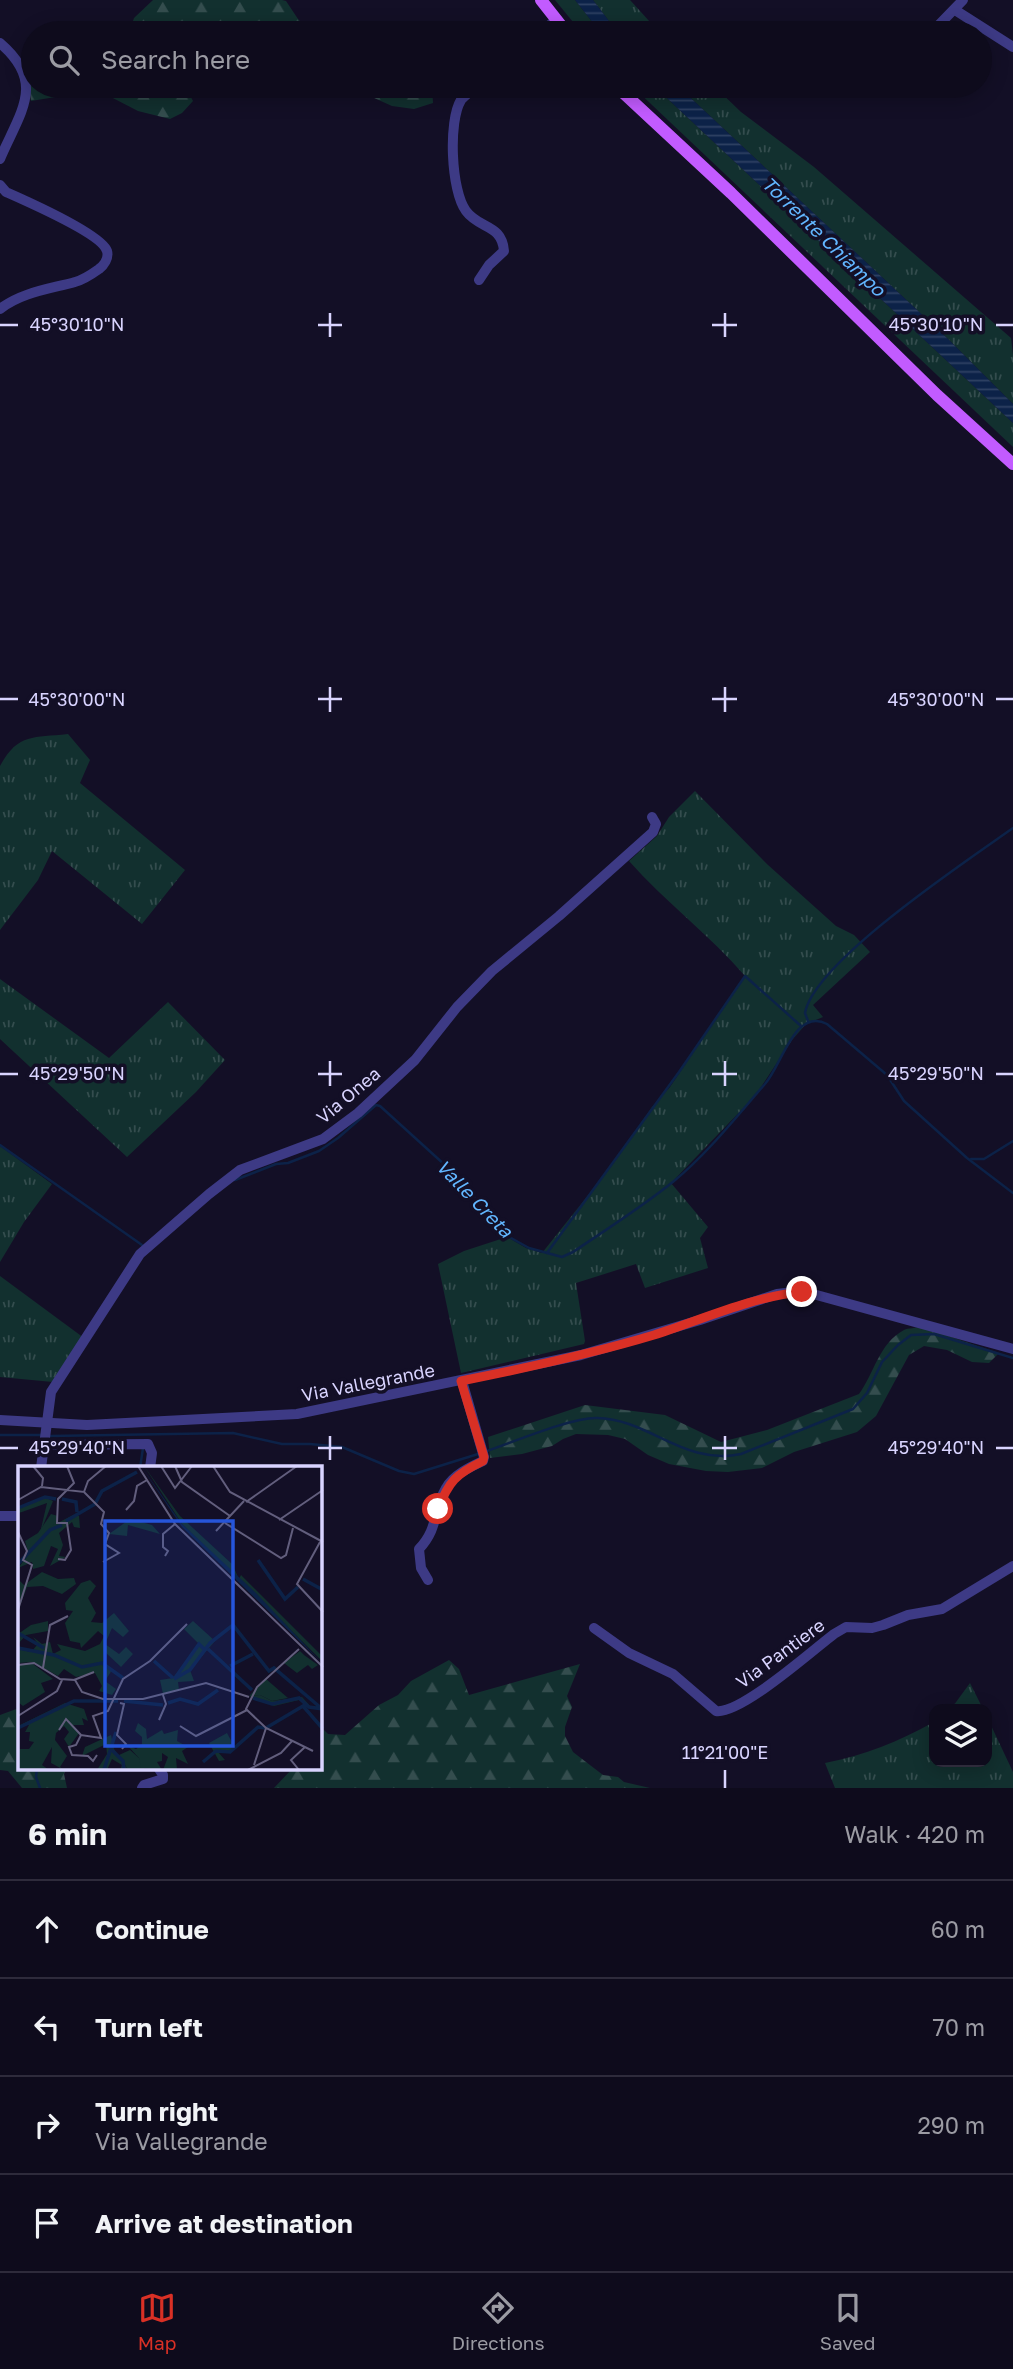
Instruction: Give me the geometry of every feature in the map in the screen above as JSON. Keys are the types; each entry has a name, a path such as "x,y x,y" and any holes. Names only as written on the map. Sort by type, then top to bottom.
{"main road":[{"path":"541,0 556,20"},
{"path":"629,98 731,193 937,395 1013,464"}],"street":[{"path":"944,21 964,0"},
{"path":"955,10 972,21"},
{"path":"992,34 1013,47"},
{"path":"0,43 21,64"},
{"path":"0,159 25,98"},
{"path":"463,98 456,121 452,149 461,204 468,214 493,229 503,240 503,251 479,280"},
{"path":"0,185 6,192 64,219 102,243 107,249 108,257 96,271 79,281 44,288 0,309"},
{"name":"Via Onea","path":"45,1435 51,1392 140,1254 240,1170 323,1139 358,1113 415,1060 457,1007 492,971 559,916 653,832 656,824 652,817"},
{"name":"Via Vallegrande","path":"45,1435 87,1425 297,1414 585,1354 701,1320 777,1294 802,1292 1013,1349"},
{"path":"428,1580 421,1568 419,1549 434,1529 447,1486 455,1477 483,1461 483,1453 461,1381"},
{"path":"0,1420 45,1435 144,1444 152,1453 150,1466"},
{"path":"41,1466 45,1435"},
{"path":"0,1516 18,1516"},
{"name":"Via Pantiere","path":"594,1628 629,1653 673,1674 716,1711 723,1712 757,1694 846,1627 872,1628 908,1615 942,1609 1013,1566"},
{"path":"142,1788 150,1781 163,1779 160,1770"}],"green space":[{"path":"153,0 282,0 286,1 300,21 133,21"},
{"path":"555,0 575,0 592,21 572,21"},
{"path":"593,0 630,0 649,21 609,21"},
{"path":"113,98 191,98 193,101 182,113 170,119 138,111"},
{"path":"374,98 433,98 433,103 414,109 392,106"},
{"path":"645,98 667,98 1013,423 1013,447"},
{"path":"691,98 726,98 814,167 1011,338 1013,404 947,338"},
{"path":"68,734 90,760 80,783 185,870 142,924 52,851 38,880 0,930 0,766 20,742 36,737"},
{"path":"695,791 768,865 836,926 854,935 870,952 813,1005 823,1017 806,1024 792,1040 755,1096 671,1183 708,1227 700,1238 708,1268 645,1288 636,1264 576,1283 584,1344 461,1373 438,1264 464,1251 507,1237 526,1248 542,1253 670,1087 745,976 629,861 657,836 669,817"},
{"path":"0,979 109,1058 168,1002 225,1060 196,1092 127,1157 0,1039"},
{"path":"0,1146 52,1184 24,1222 0,1262"},
{"path":"0,1276 84,1338 53,1382 0,1377"},
{"path":"921,1327 999,1353 989,1363 972,1362 947,1350 924,1346 909,1355 876,1416 857,1432 794,1452 762,1468 728,1472 669,1464 648,1455 625,1439 608,1435 576,1434 552,1446 522,1454 490,1458 488,1437 585,1405 665,1415 721,1442 767,1430 859,1394 889,1343 904,1330"},
{"path":"449,1660 459,1669 469,1695 580,1664 567,1696 572,1707 565,1727 565,1736 573,1752 603,1775 650,1788 274,1788 291,1770 322,1770 322,1728 328,1734 345,1735 379,1705 398,1695 411,1681"},
{"path":"970,1683 980,1704 955,1704"},
{"path":"18,1708 18,1770 66,1770 67,1788 22,1788 8,1771 0,1770 0,1715"},
{"path":"929,1725 929,1767 992,1767 992,1728 1013,1772 1013,1788 835,1788 825,1763 854,1756"}],"water":[{"path":"575,0 593,0 609,21 592,21"},
{"name":"Torrente Chiampo","path":"667,98 691,98 947,338 1013,404 1013,423"}],"waterway":[{"path":"808,1021 805,1013 815,992 835,967 863,940 930,887 1013,828"},
{"path":"547,1253 679,1072 745,976 801,1026"},
{"name":"Valle Creta","path":"235,1180 319,1151 376,1105 446,1166 511,1238 529,1248 562,1257 662,1191 698,1159 765,1084 790,1040 806,1024 816,1021 827,1024 887,1075 904,1101 967,1158 1013,1193"},
{"name":"Valle Creta","path":"971,1159 984,1159 1013,1141"},
{"name":"Valle Creta","path":"0,1145 142,1245"},
{"path":"484,1452 557,1426 597,1418 634,1426 701,1454 741,1454 853,1409 867,1393 882,1362 911,1335 934,1334 1013,1358"},
{"path":"50,1436 233,1433 282,1444 342,1447 399,1471 414,1474 478,1454"},
{"path":"0,1435 43,1435"},
{"path":"140,1466 143,1448"},
{"path":"37,1770 40,1788"}],"route":[{"path":"438,1509 447,1486 455,1477 483,1461 484,1457 461,1381 585,1354 701,1320 777,1294 802,1292"}]}
